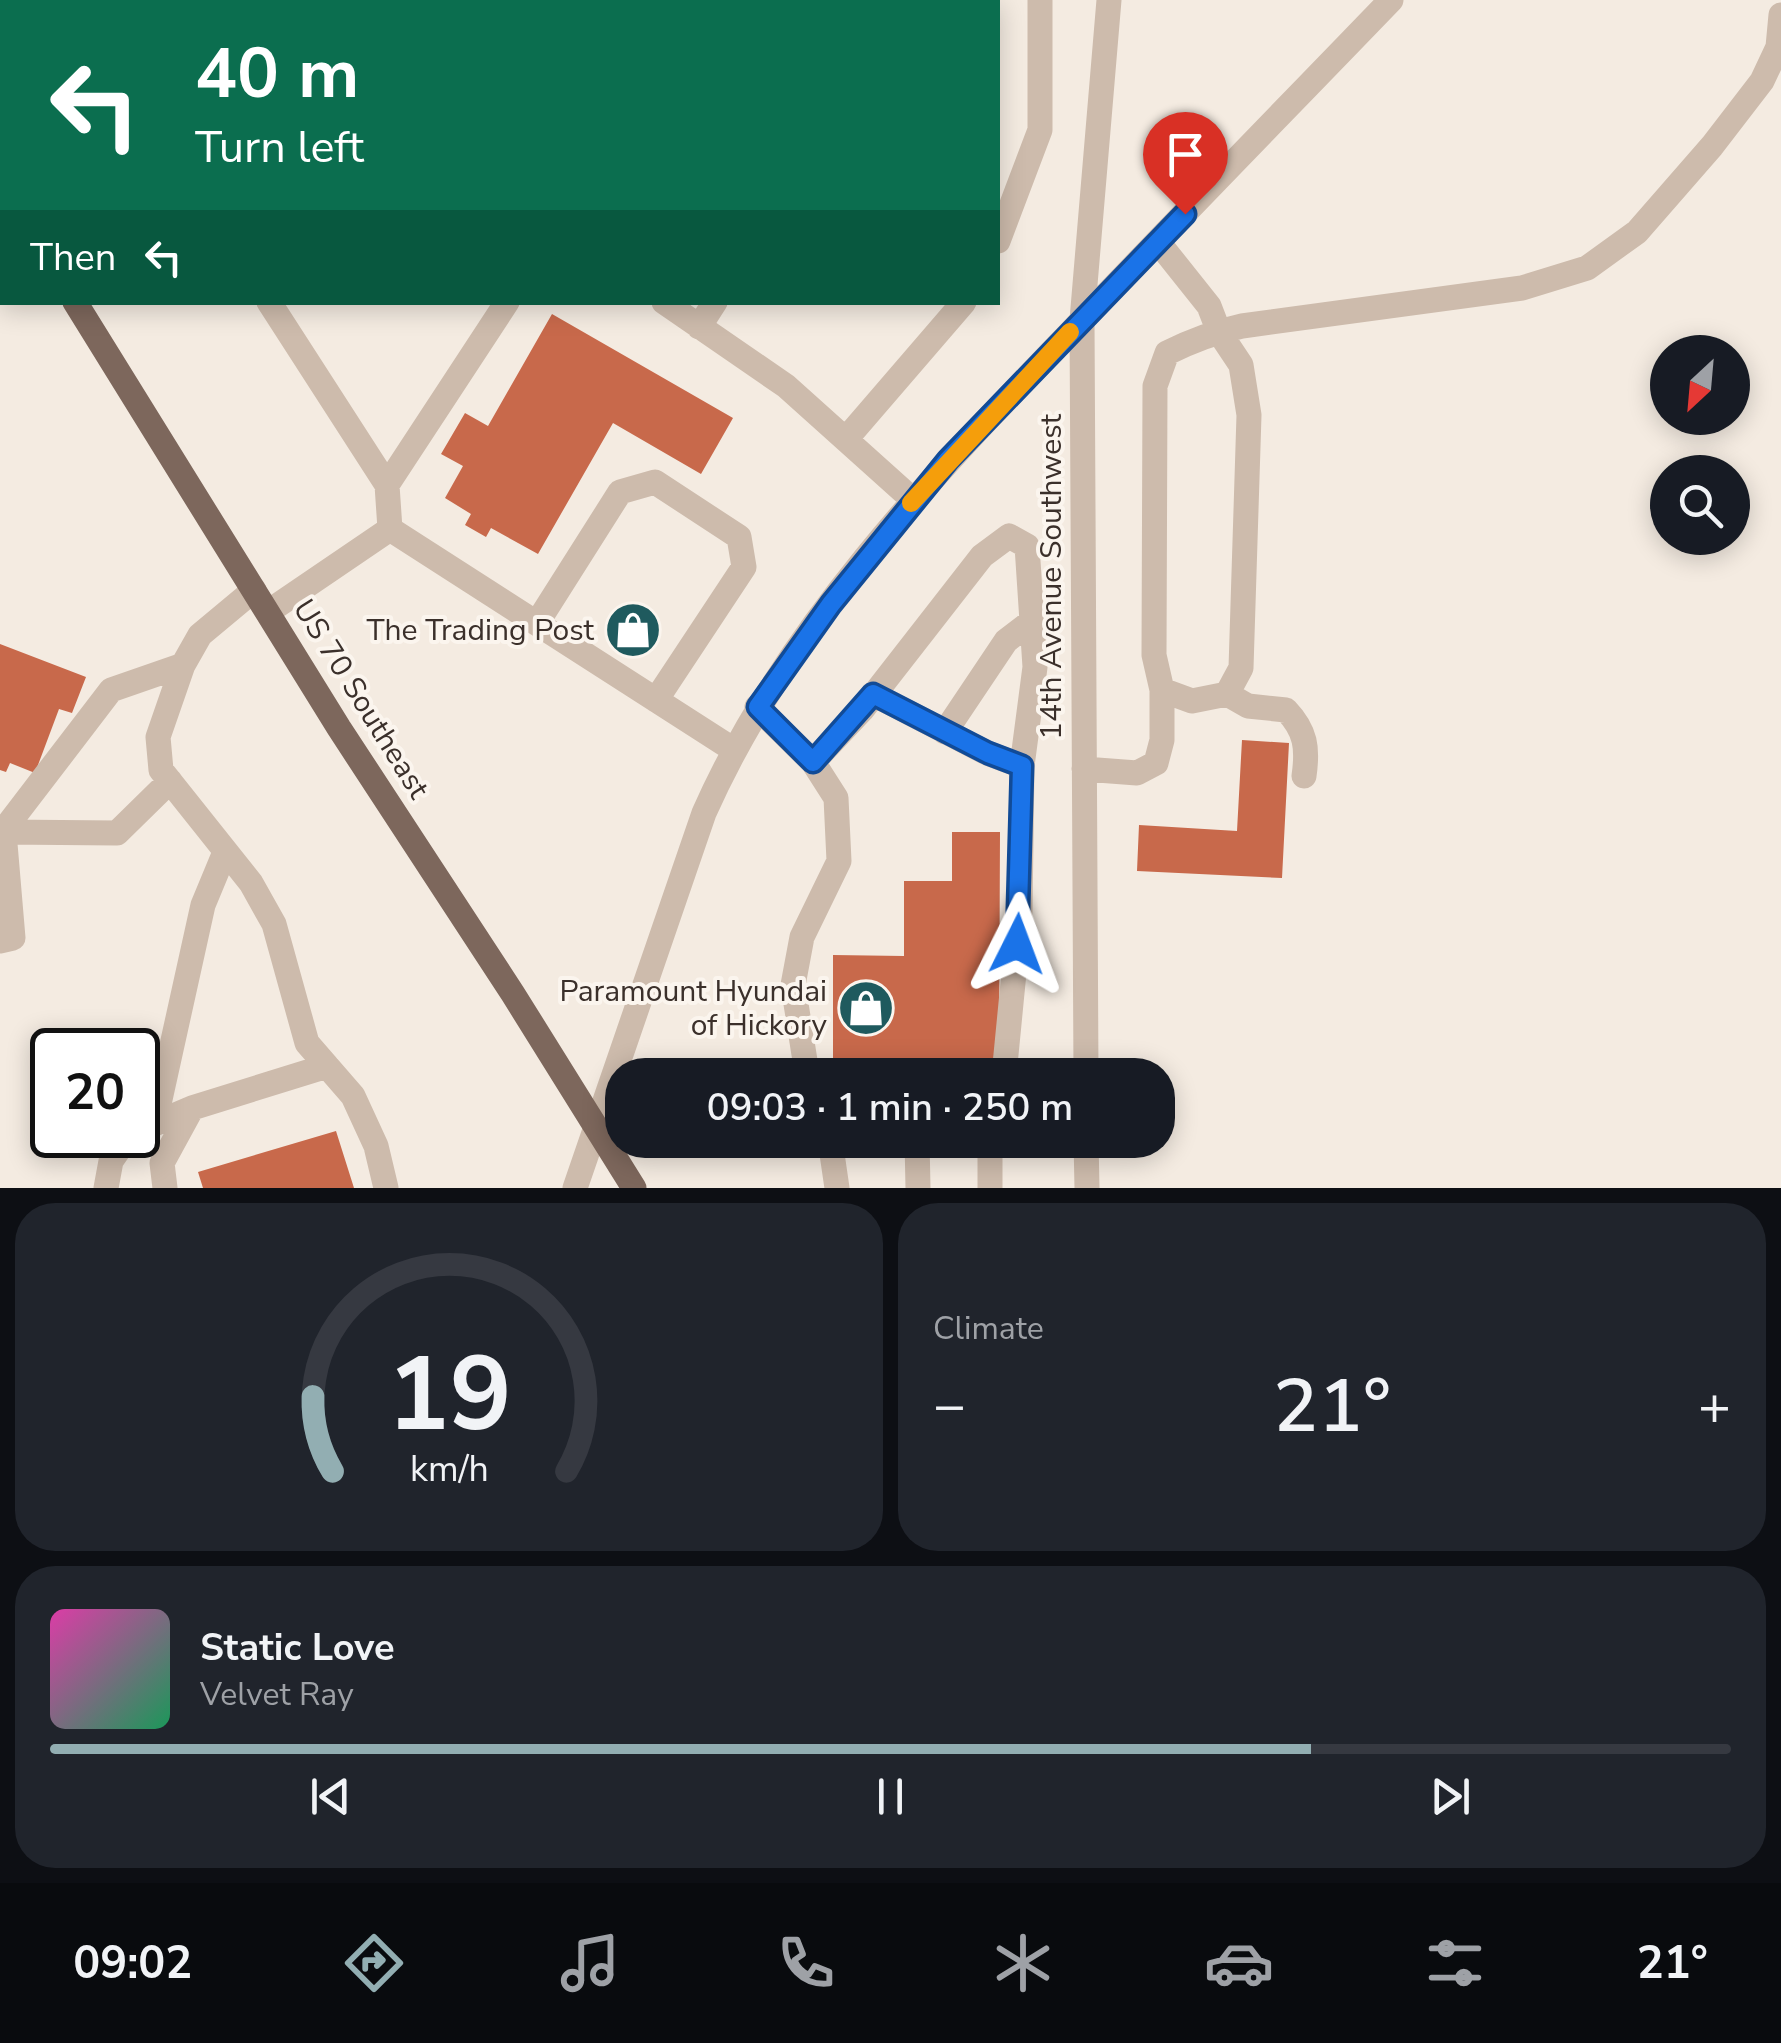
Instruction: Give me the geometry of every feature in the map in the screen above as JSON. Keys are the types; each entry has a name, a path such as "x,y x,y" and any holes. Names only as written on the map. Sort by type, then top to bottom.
{"main road":[{"name":"US 70 Southeast","path":"77,305 634,1188"}],"street":[{"path":"1000,236 1040,130 1040,0"},
{"name":"14th Avenue Southwest","path":"1086,1058 1082,320 1109,0"},
{"path":"575,1188 704,812 758,707 831,604 913,500 1391,0"},
{"path":"1084,770 1137,773 1156,763 1162,740 1162,690 1154,655 1155,386 1166,353 1219,332 1522,288 1587,268 1637,232 1752,94 1778,47 1781,14"},
{"path":"1158,242 1209,306 1219,332 1241,366 1249,415 1241,668 1227,694"},
{"path":"271,305 387,485 390,529"},
{"path":"387,485 505,305"},
{"path":"668,305 786,386 913,500"},
{"path":"700,327 713,305"},
{"path":"846,440 961,305"},
{"path":"537,624 620,492 656,482 738,537 744,567 656,700"},
{"path":"386,1188 376,1146 353,1096 307,1043 274,924 252,883 162,770 158,737 183,664 200,635 390,529"},
{"path":"390,529 734,750"},
{"path":"813,762 873,694 982,556 1009,536 1027,546 1035,667 1022,766 1020,911 1006,1058"},
{"path":"945,732 1006,641 1032,621"},
{"path":"0,941 13,938 2,834 111,690 183,664"},
{"path":"1162,690 1192,701 1227,694 1248,706 1286,710 1298,722 1308,746 1304,776"},
{"path":"873,694 1022,766"},
{"path":"758,707 813,762 836,798 839,861 802,937 794,985 805,1058"},
{"path":"2,834 117,833 170,782"},
{"path":"160,1073 204,906 225,852"},
{"path":"160,1121 327,1066"},
{"path":"165,1188 162,1163 192,1108"},
{"path":"106,1188 113,1158"},
{"path":"833,1158 837,1188"},
{"path":"917,1158 918,1188"},
{"path":"990,1158 990,1188"},
{"path":"1086,1158 1087,1188"}],"building":[{"path":"552,314 733,418 701,474 613,423 538,554 491,528 486,537 465,525 471,514 445,498 463,466 441,454 465,413 488,426"},
{"path":"0,644 86,677 72,713 59,709 35,773 10,763 6,772 0,770"},
{"path":"1242,740 1289,743 1282,878 1137,871 1139,825 1237,831"},
{"path":"952,832 1000,832 999,1058 833,1058 833,955 904,956 904,881 952,881"},
{"path":"336,1131 354,1188 203,1188 198,1172"}],"slow traffic":[{"path":"911,503 1070,332"}],"place":[{"name":"The Trading Post","path":"633,630"},
{"name":"Paramount Hyundai of Hickory","path":"866,1008"}],"route":[{"path":"1017,944 1022,766 988,753 873,694 813,762 758,707 831,604 913,500 1185,214"}]}
